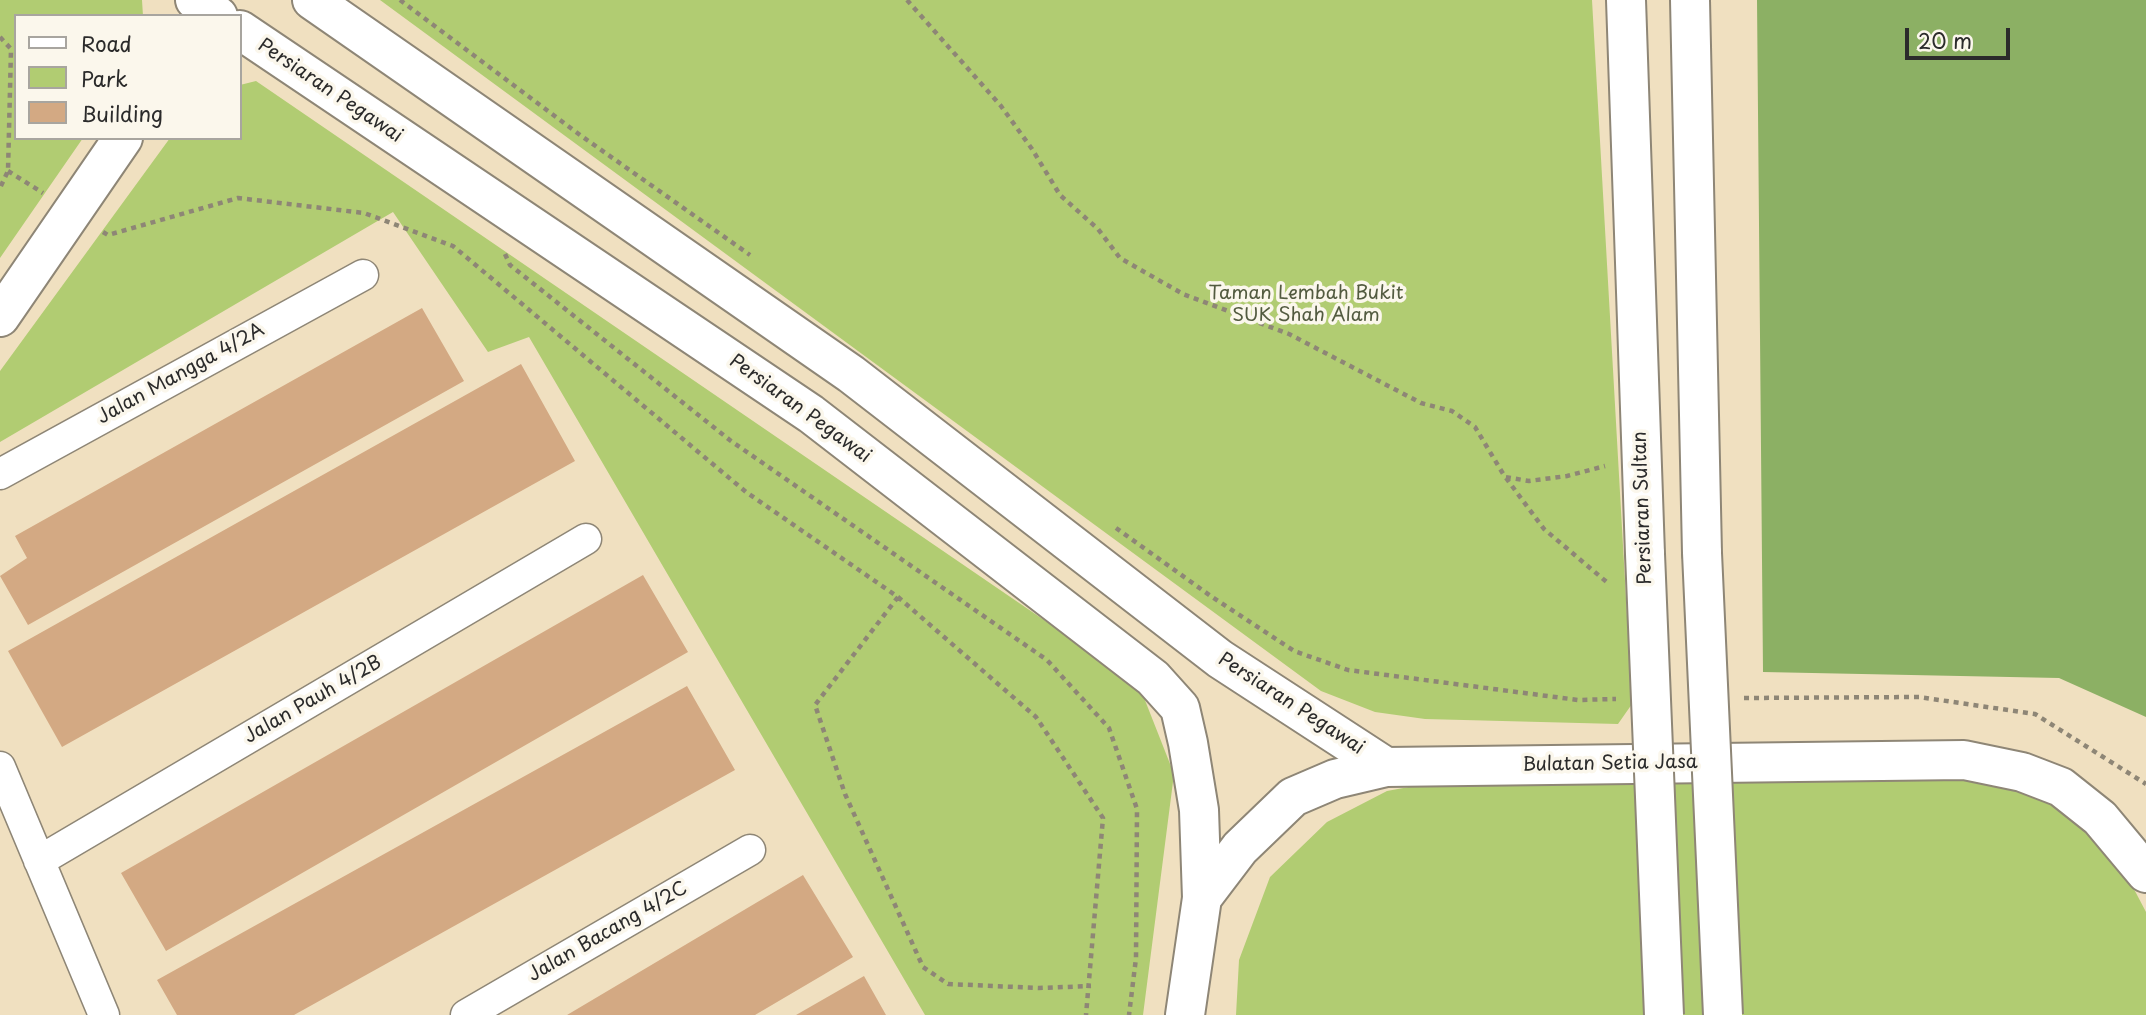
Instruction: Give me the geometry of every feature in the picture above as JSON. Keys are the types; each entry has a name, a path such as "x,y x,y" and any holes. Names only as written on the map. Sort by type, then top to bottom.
{"main road":[{"name":"Persiaran Pegawai","path":"312,0 851,374 1220,659 1386,767"},
{"name":"Persiaran Sultan","path":"1626,0 1664,1015"},
{"path":"1690,0 1702,553 1723,1015"},
{"name":"Persiaran Pegawai","path":"242,34 811,414 1153,678 1180,708 1188,743 1199,810 1202,898"},
{"path":"0,317 122,140"},
{"name":"Bulatan Setia Jasa","path":"1185,1015 1202,898 1240,848 1293,797 1335,779 1386,767 1964,760 2022,772 2061,787 2100,818 2146,873"},
{"path":"2100,818 2146,834"}],"street":[{"name":"Jalan Mangga 4/2A","path":"0,474 363,275"},
{"name":"Jalan Pauh 4/2B","path":"39,861 586,539"},
{"path":"0,767 104,1015"},
{"name":"Jalan Bacang 4/2C","path":"466,1015 750,850"}],"path":[{"path":"400,0 569,127 752,257"},
{"path":"907,0 1001,106 1032,149 1059,195 1098,229 1120,258 1183,294 1289,334 1336,356 1399,392 1452,411 1475,427 1492,450 1505,477 1544,529 1611,586"},
{"path":"0,37 11,49 8,171 0,188"},
{"path":"8,171 108,235 238,198 364,214 453,246 746,492 898,597 1036,718 1103,818 1091,986 1086,1015"},
{"path":"502,250 510,265 731,441 1047,660 1109,727 1137,810 1136,958 1129,1015"},
{"path":"1505,477 1529,481 1595,470 1623,457 1641,439"},
{"path":"1113,526 1212,597 1294,651 1348,670 1578,700 1619,699"},
{"path":"898,597 815,705 845,794 923,967 948,984 1039,988 1091,986"},
{"path":"1742,698 1919,697 2035,713 2146,783"}],"green space":[{"path":"0,0 142,0 143,14 14,14 14,140 82,140 0,258"},
{"name":"Taman Lembah Bukit SUK Shah Alam","path":"380,0 1592,0 1632,704 1618,724 1425,719 1375,712 1321,691"},
{"path":"1757,0 2146,0 2146,717 2059,678 1763,672"},
{"path":"256,81 1139,685 1174,774 1143,1015 925,1015 529,337 488,352 393,212 0,442 0,371 169,140 242,140 242,84"},
{"path":"1960,771 2041,795 2115,853 2146,912 2146,1015 1236,1015 1239,960 1270,877 1327,822 1387,791 1463,777"}],"building":[{"path":"422,308 464,381 28,625 0,576 27,558 15,536"},
{"path":"521,364 575,461 62,747 8,651"},
{"path":"643,575 688,652 166,951 121,873"},
{"path":"687,686 735,770 294,1015 177,1015 157,980"},
{"path":"803,875 853,957 823,975 755,1015 567,1015"},
{"path":"864,976 886,1015 796,1015"}]}
